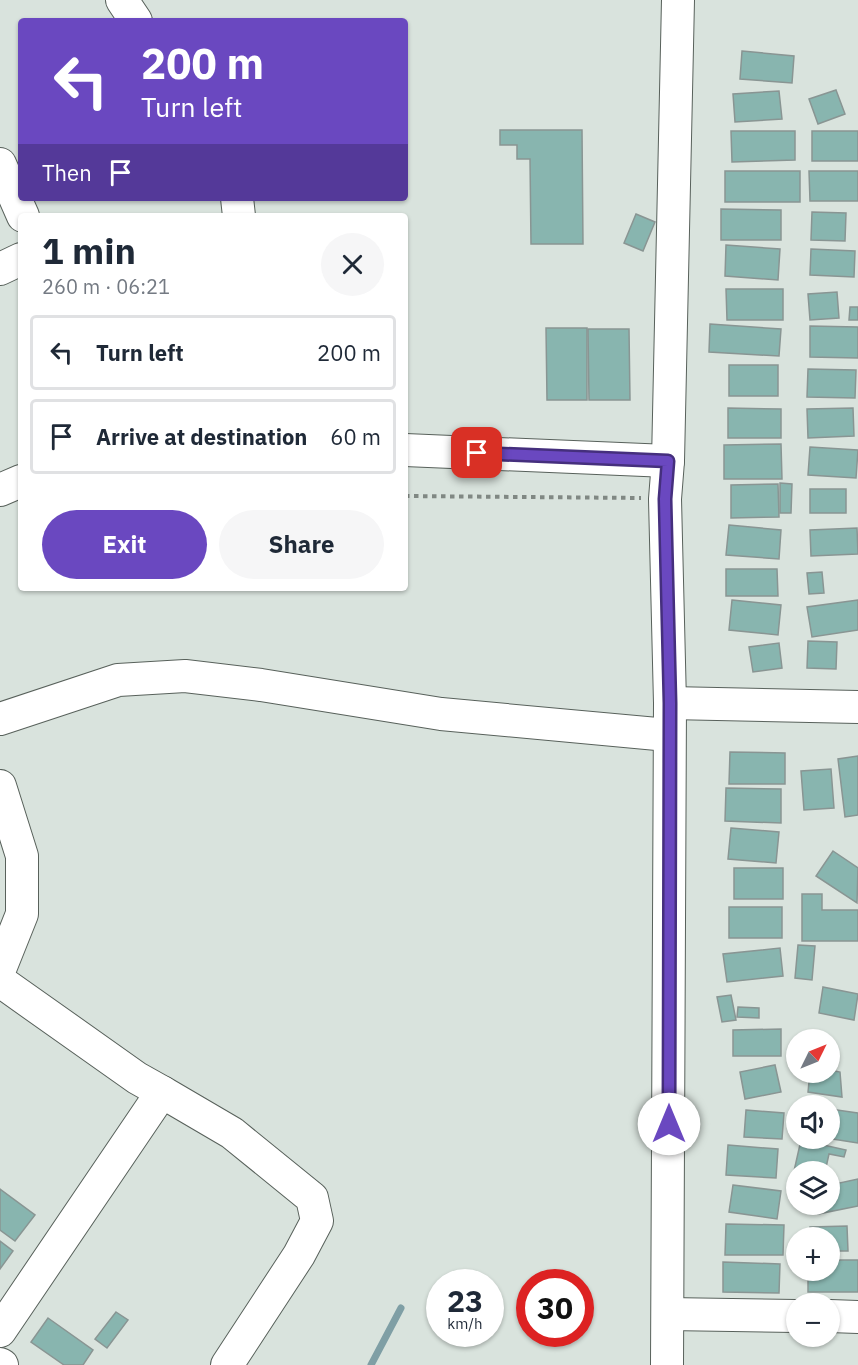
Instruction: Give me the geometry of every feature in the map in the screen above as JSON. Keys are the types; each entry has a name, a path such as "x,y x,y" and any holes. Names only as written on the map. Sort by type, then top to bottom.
{"street":[{"path":"122,0 134,18"},
{"path":"667,1365 668,735 670,703 665,499 668,461 678,0"},
{"path":"18,150 0,163 22,213"},
{"path":"0,269 18,260"},
{"path":"408,450 668,461"},
{"path":"0,490 18,482"},
{"path":"0,719 118,680 185,676 261,685 441,714 668,735"},
{"path":"670,703 858,707"},
{"path":"0,786 22,856 22,914 0,969"},
{"path":"0,981 137,1078 232,1133 312,1198 317,1221 299,1255 227,1365"},
{"path":"0,1331 162,1092"},
{"path":"668,1314 786,1316"},
{"path":"840,1316 858,1317"}],"path":[{"path":"408,496 665,499"}],"building":[{"path":"742,51 794,56 792,83 740,79"},
{"path":"836,90 845,114 818,124 809,99"},
{"path":"779,91 782,119 735,122 733,94"},
{"path":"500,130 582,130 583,244 531,244 530,159 517,159 517,145 500,145"},
{"path":"731,131 795,131 795,160 732,162"},
{"path":"812,131 858,131 858,161 812,161"},
{"path":"725,171 800,171 800,202 725,202"},
{"path":"809,171 858,171 858,201 810,201"},
{"path":"721,209 781,210 781,240 721,240"},
{"path":"812,212 846,213 845,241 811,240"},
{"path":"636,214 655,222 643,251 624,243"},
{"path":"726,245 780,249 778,280 725,276"},
{"path":"811,249 855,251 854,277 810,275"},
{"path":"726,289 783,289 783,320 727,320"},
{"path":"837,292 839,318 810,320 808,294"},
{"path":"850,307 858,307 858,320 849,320"},
{"path":"710,324 781,329 779,356 709,352"},
{"path":"810,326 858,327 858,358 810,357"},
{"path":"546,328 587,328 587,400 547,400"},
{"path":"588,329 629,329 630,400 589,400"},
{"path":"729,365 778,365 778,396 729,396"},
{"path":"808,369 856,370 855,398 807,397"},
{"path":"728,408 781,409 781,438 728,438"},
{"path":"853,408 854,436 808,438 807,409"},
{"path":"781,444 782,479 724,479 724,445"},
{"path":"810,447 858,450 856,478 808,475"},
{"path":"780,483 792,484 791,513 780,513"},
{"path":"778,484 779,517 731,518 731,485"},
{"path":"810,489 846,489 846,513 810,513"},
{"path":"729,525 781,530 779,559 726,555"},
{"path":"857,528 858,554 811,556 810,530"},
{"path":"726,569 777,569 778,596 726,596"},
{"path":"822,572 824,593 809,594 807,573"},
{"path":"732,600 781,605 778,635 729,630"},
{"path":"858,600 858,630 812,637 807,607"},
{"path":"808,641 837,642 836,669 807,668"},
{"path":"779,643 782,668 753,672 749,647"},
{"path":"730,752 785,753 785,784 729,784"},
{"path":"858,756 858,815 845,817 838,759"},
{"path":"831,769 834,808 804,810 801,771"},
{"path":"726,788 781,789 781,823 725,821"},
{"path":"731,828 779,832 776,863 728,859"},
{"path":"833,851 858,868 857,903 816,876"},
{"path":"734,868 783,868 783,899 734,899"},
{"path":"802,894 822,894 822,910 858,910 858,941 802,941"},
{"path":"729,907 782,907 782,938 729,938"},
{"path":"798,945 815,946 812,980 795,978"},
{"path":"780,948 783,976 727,982 723,954"},
{"path":"823,987 858,994 854,1020 819,1013"},
{"path":"731,995 736,1020 722,1022 717,997"},
{"path":"738,1007 759,1008 759,1018 737,1017"},
{"path":"781,1029 781,1056 733,1056 733,1030"},
{"path":"775,1065 781,1092 745,1099 740,1072"},
{"path":"840,1072 842,1097 808,1092 809,1083 840,1083"},
{"path":"746,1110 784,1113 782,1139 744,1137"},
{"path":"840,1110 858,1113 858,1143 840,1140"},
{"path":"728,1145 778,1149 776,1178 726,1175"},
{"path":"799,1149 846,1150 844,1157 829,1154 827,1161 796,1161"},
{"path":"858,1179 858,1206 840,1210 840,1183"},
{"path":"733,1185 781,1191 777,1219 729,1212"},
{"path":"0,1189 35,1215 15,1241 0,1230"},
{"path":"726,1224 784,1225 783,1255 725,1255"},
{"path":"847,1226 848,1251 840,1251 840,1227 810,1227"},
{"path":"0,1241 13,1251 0,1269"},
{"path":"840,1260 858,1260 858,1292 808,1292 808,1281 840,1281"},
{"path":"723,1262 780,1264 779,1293 723,1292"},
{"path":"116,1312 128,1320 107,1348 95,1339"},
{"path":"48,1318 93,1350 83,1365 64,1365 31,1342"}],"waterway":[{"path":"371,1365 401,1308"}],"route":[{"path":"477,453 668,461 665,499 670,703 668,735 669,1124"}]}
